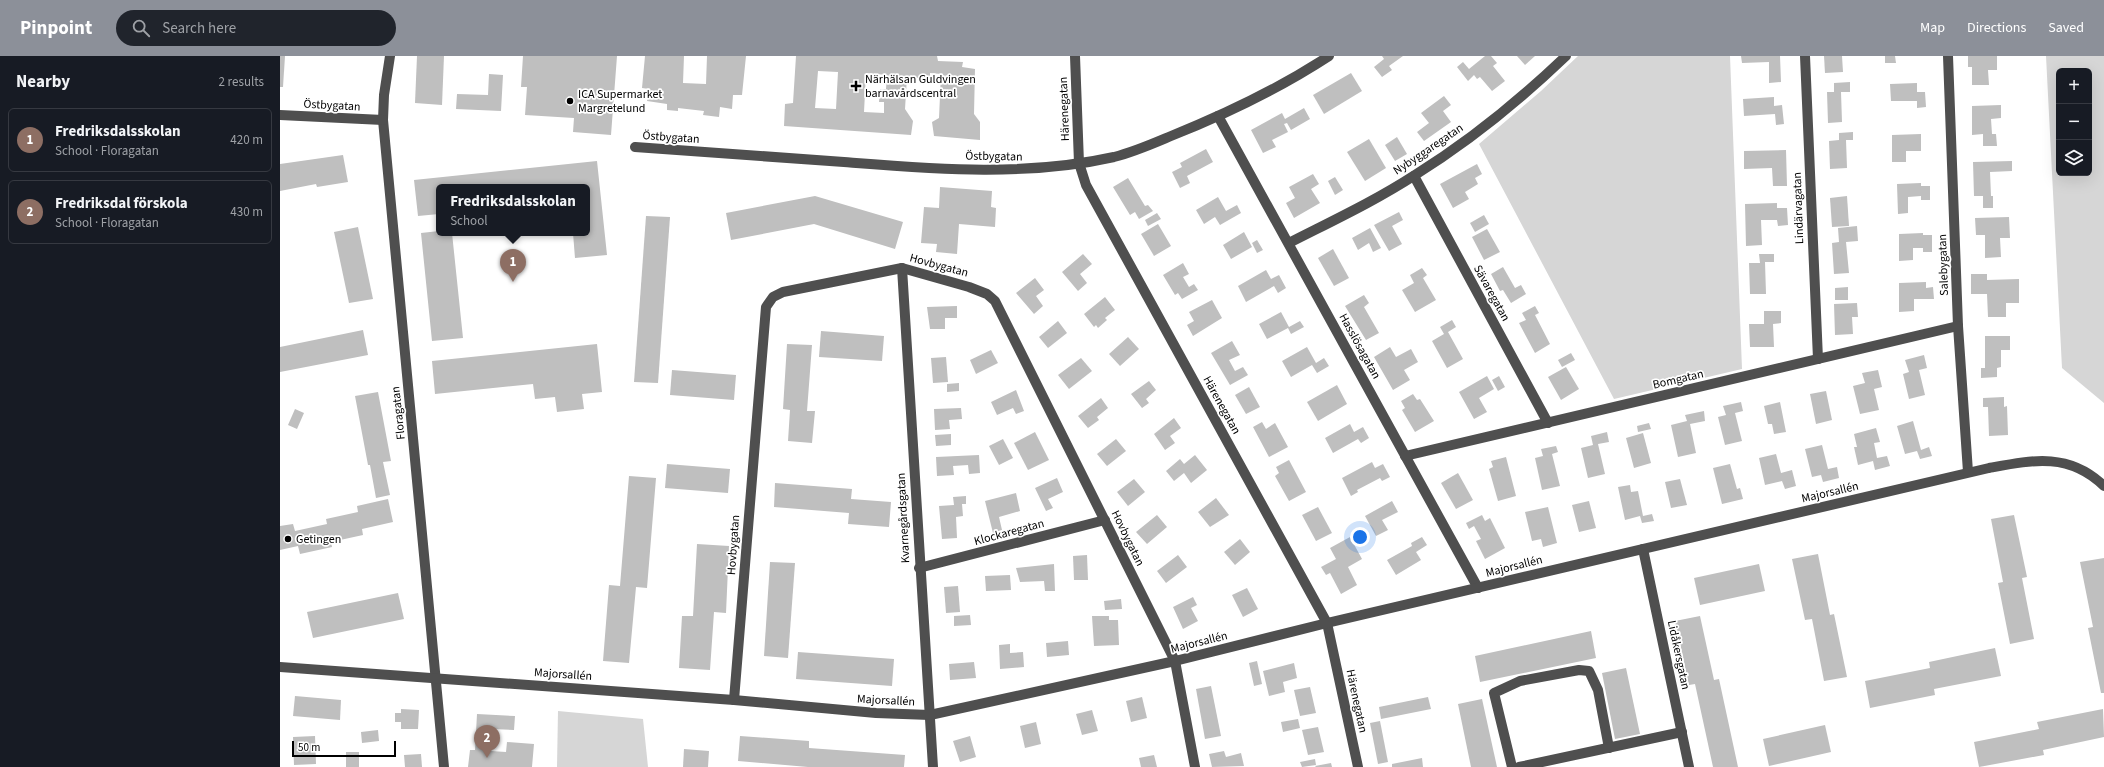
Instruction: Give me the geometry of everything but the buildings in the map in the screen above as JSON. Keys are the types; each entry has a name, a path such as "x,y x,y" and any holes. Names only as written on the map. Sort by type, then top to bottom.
{"street":[{"name":"Floragatan","path":"390,56 384,95 383,120 437,678 444,767"},
{"name":"Härenegatan","path":"1075,56 1079,163 1089,192 1327,623 1358,767"},
{"name":"Östbygatan","path":"635,147 901,166 982,170 1032,169 1079,163 1114,157 1138,149 1218,116 1290,79 1329,56"},
{"name":"Nybyggaregatan","path":"1289,243 1414,176 1502,112 1566,56"},
{"name":"Lindärvagatan","path":"1805,56 1818,359"},
{"name":"Salebygatan","path":"1948,56 1958,326 1968,472"},
{"name":"Östbygatan","path":"280,115 383,120"},
{"name":"Hasslösagatan","path":"1218,116 1478,588"},
{"name":"Sävaregatan","path":"1414,176 1548,423"},
{"name":"Hovbygatan","path":"734,700 766,307 773,297 783,292 878,271 902,268 974,288 987,294 995,300 1175,661 1195,767"},
{"name":"Kvarnegårdsgatan","path":"902,268 933,767"},
{"name":"Bomgatan","path":"1405,456 1958,326"},
{"name":"Majorsallén","path":"280,667 734,700 876,713 930,715 1175,661 1327,623 1968,472 2045,460 2062,462 2078,468 2089,474 2104,486"},
{"name":"Klockaregatan","path":"920,568 1105,520"},
{"name":"Lidåkersgatan","path":"1643,549 1690,767"},
{"path":"1608,748 1598,690 1589,671 1579,670 1520,680 1494,693 1514,767 1608,748 1682,732"}],"shaded area":[{"path":"1578,56 1730,56 1742,369 1614,399 1479,144 1541,91"},
{"path":"2046,56 2104,56 2104,403 2062,368"},
{"path":"558,711 643,719 648,767 557,767"}],"place":[{"name":"Närhälsan Guldvingen barnavårdscentral","path":"856,86"},
{"name":"ICA Supermarket Margretelund","path":"570,101"},
{"name":"Fredriksdalsskolan","path":"513,282"},
{"name":"Getingen","path":"288,539"},
{"name":"Fredriksdal förskola","path":"487,758"}]}
